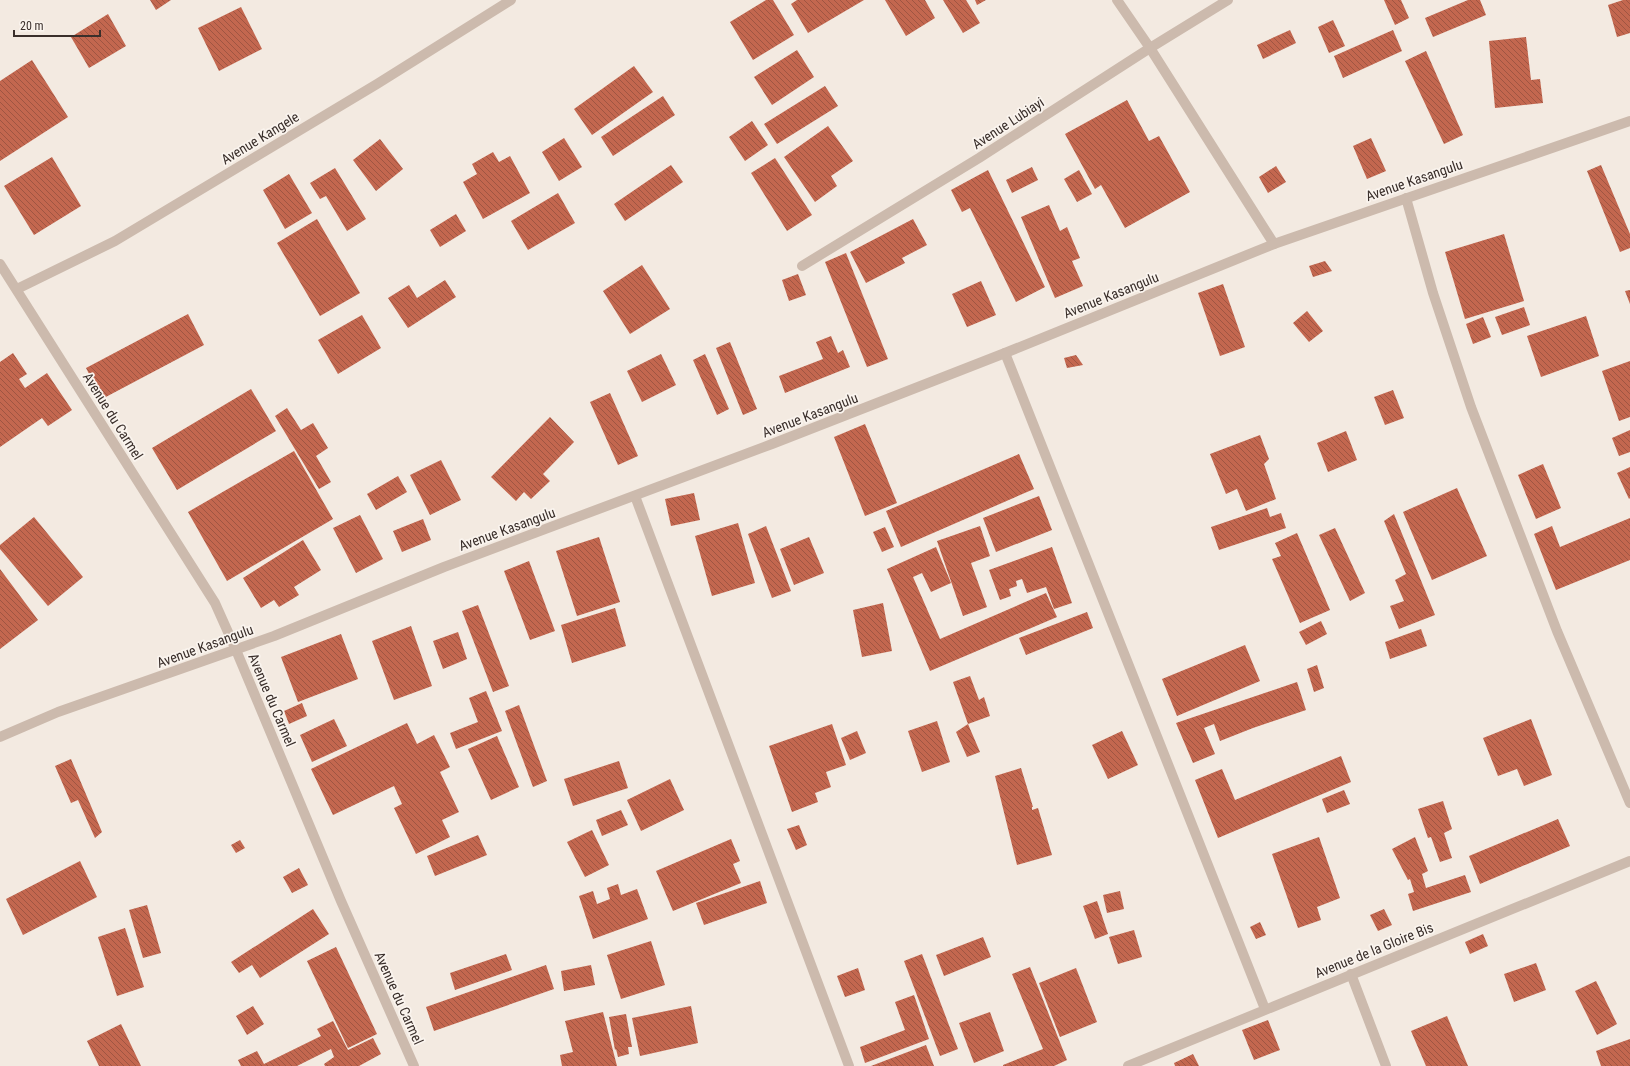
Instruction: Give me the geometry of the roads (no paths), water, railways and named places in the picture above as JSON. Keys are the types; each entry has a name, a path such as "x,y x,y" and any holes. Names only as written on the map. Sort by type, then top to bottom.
{"street":[{"name":"Avenue Kangele","path":"17,289 115,241 377,84 511,0"},
{"path":"1117,0 1150,48 1274,244"},
{"name":"Avenue Lubiayi","path":"802,266 979,158 1150,48 1228,0"},
{"name":"Avenue Kasangulu","path":"0,736 58,712 236,650 444,567 635,496 1005,353 1274,244 1630,121"},
{"path":"1406,198 1433,293 1471,407 1557,631 1630,803"},
{"name":"Avenue du Carmel","path":"0,264 215,603 341,901 414,1066"},
{"path":"1005,353 1265,1009"},
{"path":"635,496 849,1066"},
{"name":"Avenue de la Gloire Bis","path":"1128,1066 1630,861"},
{"path":"1351,974 1386,1066"}]}
